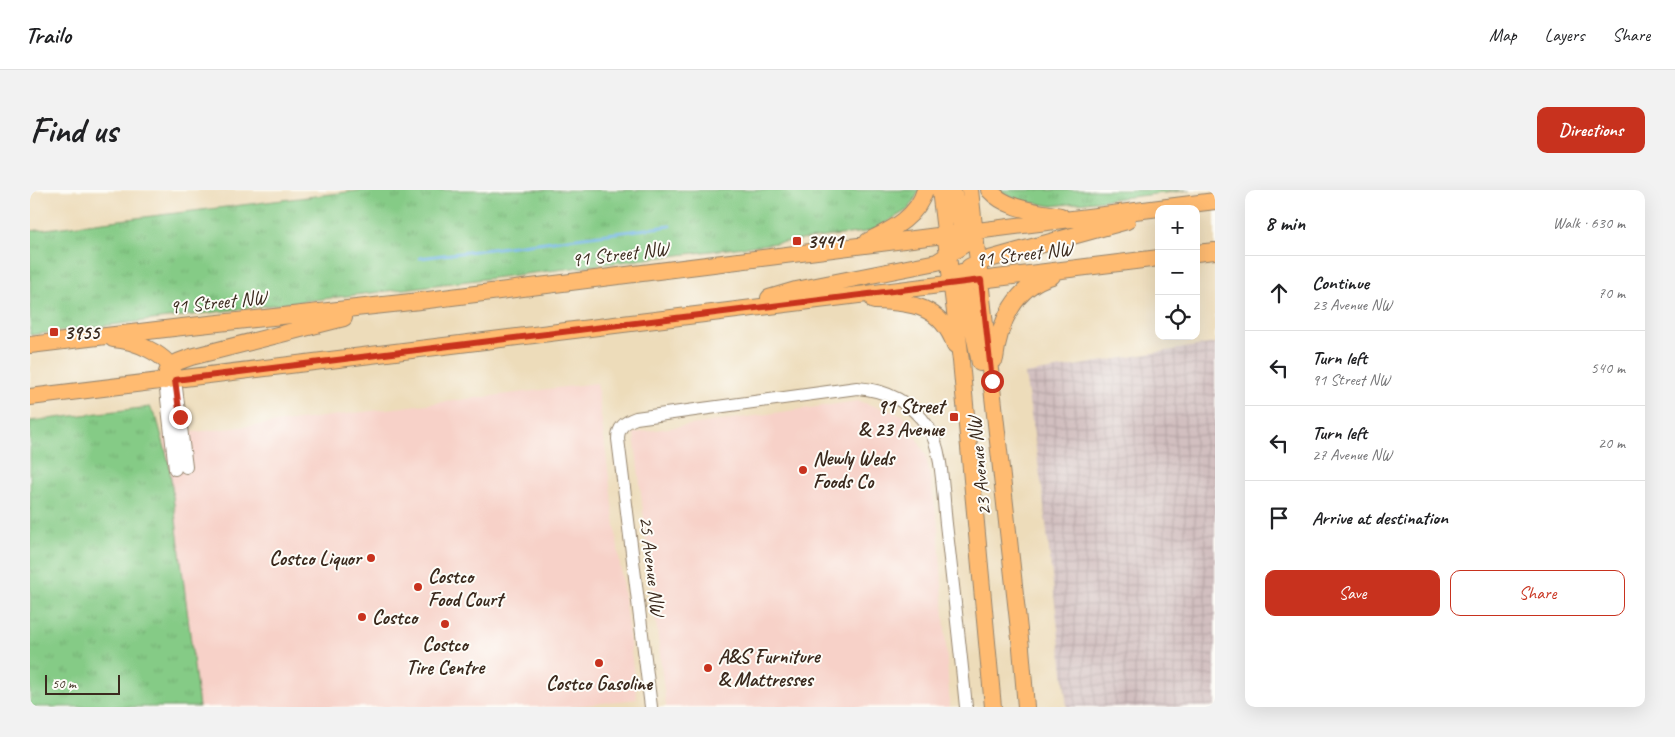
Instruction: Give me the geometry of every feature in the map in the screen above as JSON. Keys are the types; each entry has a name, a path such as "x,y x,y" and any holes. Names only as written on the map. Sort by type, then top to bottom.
{"main road":[{"path":"856,247 895,227 910,216 922,200 925,190"},
{"name":"23 Avenue NW","path":"940,190 958,242 965,273 961,361 993,707"},
{"path":"953,190 958,242 1002,478"},
{"name":"23 Avenue NW","path":"958,242 970,190"},
{"path":"988,190 1001,200 1022,209 1076,218"},
{"path":"1197,205 1210,202"},
{"name":"91 Street NW","path":"30,345 420,301 856,247 958,242 1076,218 1210,202"},
{"name":"91 Street NW","path":"30,397 170,375 820,300 965,273 1074,234 1155,214"},
{"path":"712,313 796,290 929,264 958,242"},
{"path":"1200,253 1215,251"},
{"name":"91 Street NW","path":"981,280 1155,258"},
{"path":"992,381 997,339 1009,309 1018,296 1042,278 1079,268"},
{"name":"23 Avenue NW","path":"965,273 981,280 1026,707"},
{"path":"820,300 910,303 940,319 951,334 961,361"},
{"path":"62,341 110,339 130,342 150,351 170,375 191,356 326,322 420,301"}],"street":[{"path":"170,375 181,468"},
{"name":"23 Avenue NW","path":"620,430 627,421 636,418 858,388 879,390 900,400 929,428 936,442 966,707"},
{"name":"25 Avenue NW","path":"620,430 618,439 624,494 651,707"}],"shaded area":[{"path":"1215,343 1215,707 1067,707 1042,489 1025,374"},
{"path":"597,383 637,699 569,707 199,707 164,435"},
{"path":"858,401 903,415 926,455 938,523 950,707 666,707 634,433"}],"green space":[{"path":"364,190 920,190 909,209 875,229 865,232 30,335 30,231"},
{"path":"998,190 1190,190 1052,206 1017,200"},
{"path":"150,407 157,419 169,463 199,707 30,707 30,421"}],"waterway":[{"path":"420,258 670,226"}],"place":[{"name":"3441","path":"797,241"},
{"name":"3955","path":"54,332"},
{"name":"91 Street & 23 Avenue","path":"954,417"},
{"name":"Newly Weds Foods Co","path":"803,470"},
{"name":"Costco Liquor","path":"371,558"},
{"name":"Costco Food Court","path":"418,587"},
{"name":"Costco","path":"362,617"},
{"name":"Costco Tire Centre","path":"445,624"},
{"name":"Costco Gasoline","path":"599,663"},
{"name":"A&S Furniture & Mattresses","path":"708,668"}],"route":[{"path":"180,417 175,380 981,280 992,381"}]}
